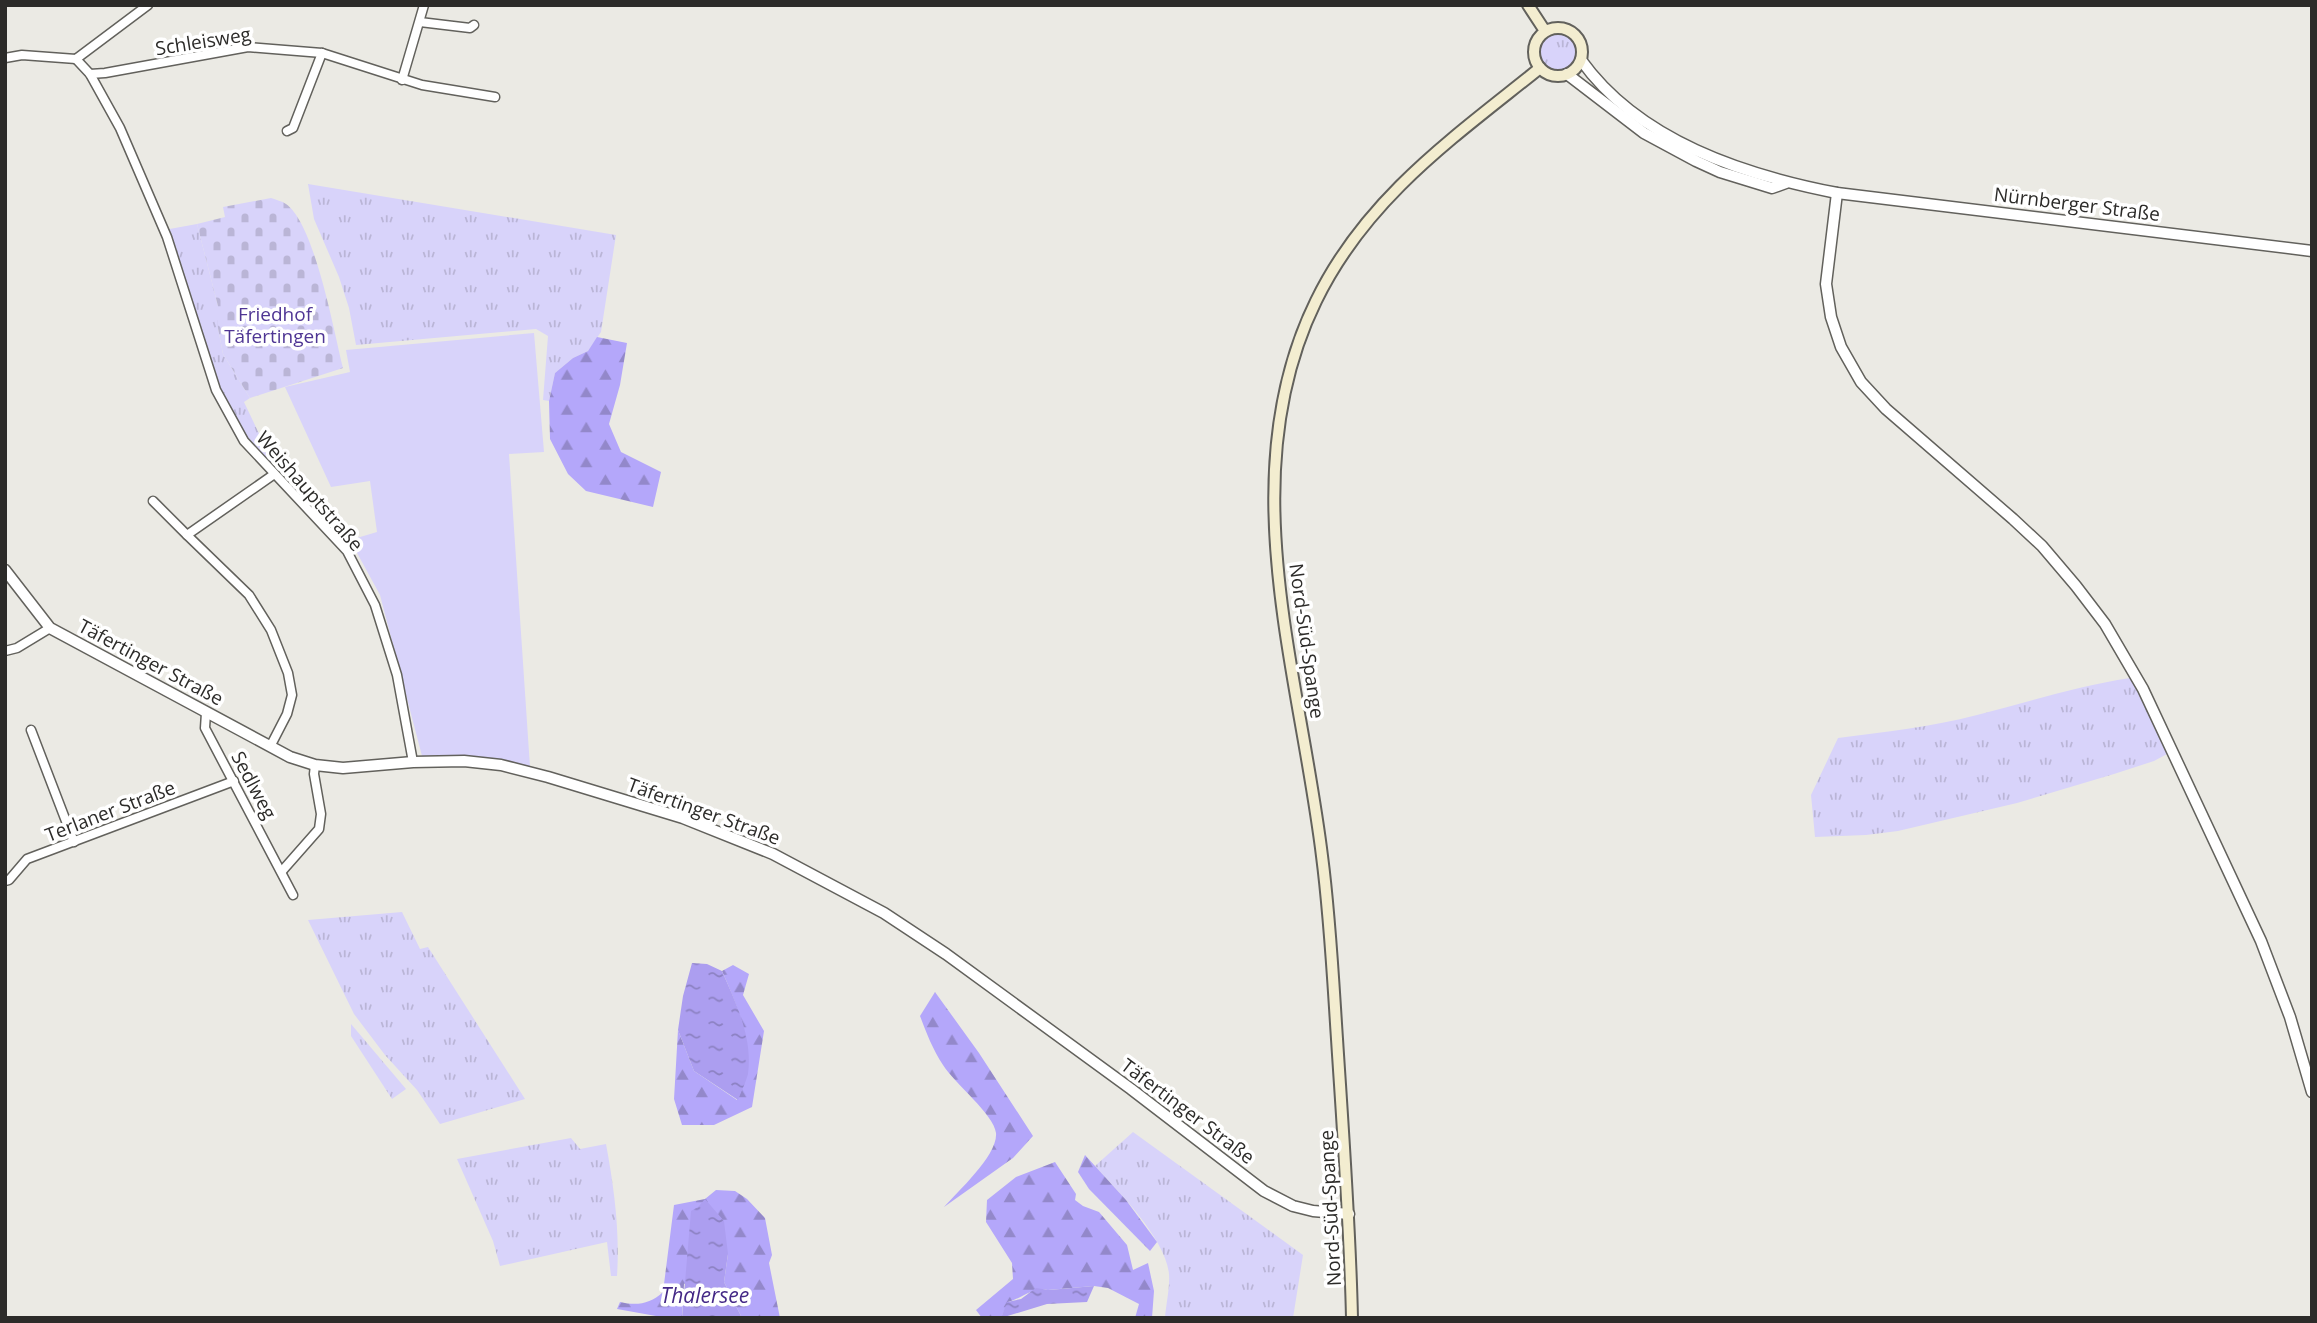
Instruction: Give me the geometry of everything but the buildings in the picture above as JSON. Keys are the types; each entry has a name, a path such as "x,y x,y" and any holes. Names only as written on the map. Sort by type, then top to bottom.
{"main road":[{"path":"1528,5 1545,32"},
{"path":"1561,28 1575,35 1582,49 1581,60 1574,70 1567,74 1553,75 1540,68 1534,47 1545,32 1561,28"},
{"name":"Nord-Süd-Spange","path":"1352,1318 1349,1214 1322,854 1275,542 1275,456 1281,404 1290,367 1311,311 1327,280 1373,214 1386,198 1428,159 1540,68"}],"street":[{"path":"5,58 22,55 76,59 148,5"},
{"path":"402,80 424,5"},
{"path":"420,22 470,28 474,25"},
{"name":"Schleisweg","path":"90,74 105,74 248,47 322,53 402,80 495,97"},
{"path":"287,131 293,128 322,53"},
{"name":"Weishauptstraße","path":"76,59 90,74 120,128 164,230 216,390 244,441 347,551 375,605 397,675 413,762"},
{"path":"1581,60 1611,95 1662,138"},
{"path":"1567,74 1624,120 1662,138"},
{"name":"Nürnberger Straße","path":"1662,138 1786,183 1837,193 2312,251"},
{"path":"1837,193 1826,284 1831,317 1841,347 1861,382 1886,409 2042,547 2105,624 2143,689 2261,941 2290,1017 2312,1092"},
{"path":"187,535 273,475"},
{"path":"153,501 249,595 271,630 284,663 292,695 287,714 271,745"},
{"name":"Täfertinger Straße","path":"5,570 50,628 290,757 315,765 343,768 464,761 501,765 683,818 773,854 884,913 946,954 1131,1089 1264,1191 1293,1206 1313,1212 1349,1214"},
{"path":"5,651 17,648 50,628"},
{"name":"Sedlweg","path":"206,713 205,728 293,895"},
{"path":"31,730 74,842"},
{"path":"282,871 319,829 321,814 315,765"},
{"name":"Terlaner Straße","path":"5,881 9,880 27,859 234,781"}],"green space":[{"path":"1558,33 1571,39 1577,52 1571,65 1558,71 1545,65 1539,52 1545,39"},
{"path":"308,184 616,235 601,332 588,351 573,358 555,373 549,401 543,400 548,336 536,329 356,345 349,308 339,277 314,219"},
{"name":"Friedhof Täfertingen","path":"271,198 286,204 306,233 322,280 343,368 250,398 223,354 218,328 218,306 197,224 225,217 223,207"},
{"path":"197,224 218,306 218,328 223,354 250,398 244,402 272,461 266,466 244,441 216,390 164,230"},
{"path":"534,333 544,452 509,454 530,767 476,756 422,756 380,595 350,540 377,532 370,481 331,487 285,387 350,372 346,350"},
{"path":"597,337 627,343 620,385 609,424 621,452 661,472 653,507 586,491 568,474 550,439 549,401 555,373 573,358 588,351"},
{"path":"2130,678 2167,754 2154,761 2017,803 1898,831 1815,837 1811,795 1838,738 1942,723"},
{"path":"402,912 420,949 428,947 525,1099 440,1124 417,1090 385,1055 354,1014 308,920"},
{"path":"733,965 749,974 743,995 764,1031 752,1107 714,1125 682,1125 674,1099 678,1030 694,1071 737,1100 744,1084 747,1067 745,1035 722,971"},
{"path":"935,992 1033,1136 1013,1158 944,1207 984,1162 991,1152 996,1133 994,1125 981,1108 948,1072 930,1041 920,1016"},
{"path":"351,1024 406,1089 392,1099 351,1036"},
{"path":"1133,1132 1303,1255 1293,1318 1165,1318 1169,1274 1166,1260 1140,1216 1095,1166"},
{"path":"571,1138 580,1149 606,1144 616,1210 617,1276 611,1276 607,1242 500,1266 493,1241 457,1159"},
{"path":"1085,1155 1126,1200 1157,1242 1150,1251 1089,1189 1078,1172"},
{"path":"1055,1162 1076,1194 1075,1200 1099,1212 1127,1245 1133,1270 1148,1263 1154,1291 1152,1318 1135,1318 1139,1304 1108,1288 1094,1286 1033,1291 1008,1302 1001,1318 982,1318 976,1310 1013,1279 1012,1263 986,1222 987,1200 1016,1177"},
{"path":"716,1190 735,1191 765,1218 772,1255 769,1263 780,1318 742,1318 724,1282 728,1254 684,1284 682,1318 656,1318 617,1309 620,1302 643,1303 663,1292 674,1205 705,1199"}],"water":[{"path":"692,963 707,964 722,971 742,1021 749,1061 748,1074 738,1100 694,1071 678,1030"},
{"name":"Thalersee","path":"705,1199 724,1221 728,1254 724,1282 742,1318 682,1318 691,1211"},
{"path":"1094,1286 1087,1302 1047,1304 1001,1318 1007,1302 1021,1299 1036,1288 1049,1290"}]}
